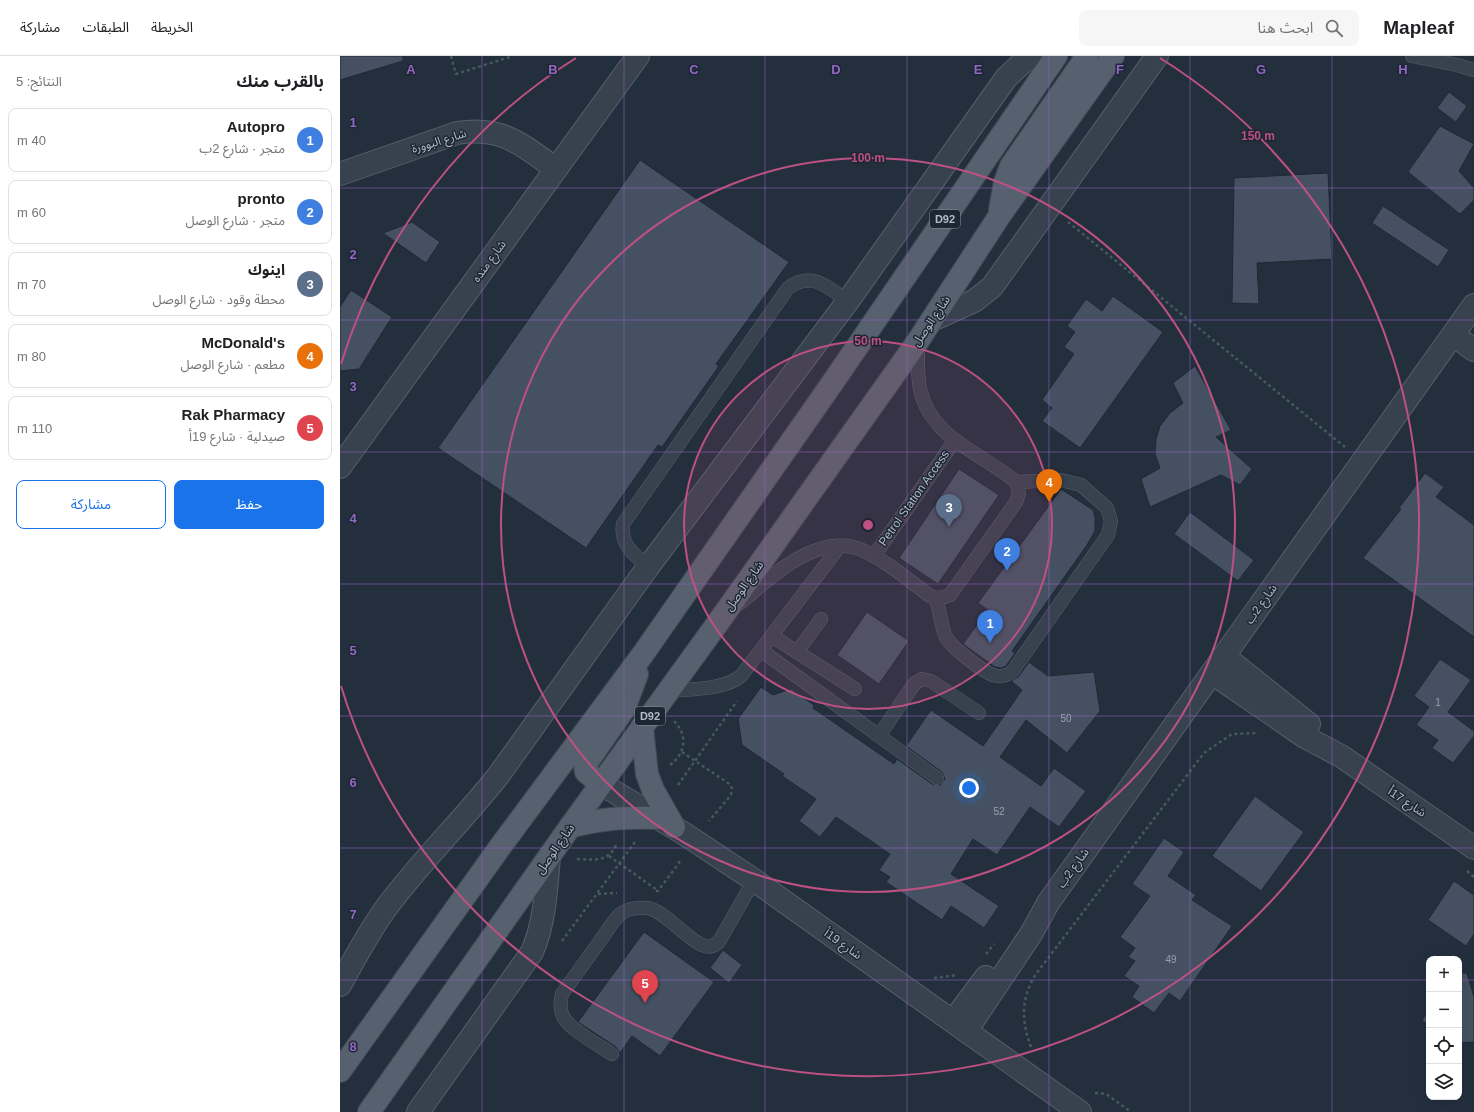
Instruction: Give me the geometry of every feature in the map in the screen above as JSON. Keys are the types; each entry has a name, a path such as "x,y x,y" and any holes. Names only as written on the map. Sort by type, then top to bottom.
{"main road":[{"name":"D92","path":"340,1071 500,847 643,654 833,382 1056,56"},
{"path":"1000,215 1005,182 1011,166 1087,56"},
{"name":"شارع الوصل","path":"369,1112 570,827 722,617 918,341 1000,215 1113,56"},
{"path":"602,784 586,772 585,765 624,708 643,654"},
{"path":"570,827 587,822 611,818 667,823 647,774 642,727"}],"street":[{"name":"شارع منده","path":"340,467 638,56"},
{"path":"340,986 375,923 389,904 442,839 473,808 498,776 648,567 848,301 1006,78 1023,62 1034,56"},
{"path":"932,320 974,301 992,287 1157,56"},
{"name":"شارع البوورة","path":"340,174 457,133 473,131 489,132 505,136 556,169"},
{"path":"1466,321 1474,350"},
{"name":"شارع 2ب","path":"959,1026 1031,934 1048,903 1363,461 1466,321"},
{"name":"شارع 17أ","path":"1218,664 1305,737 1340,756 1474,848"},
{"name":"شارع 19أ","path":"602,784 667,823 754,880 1074,1110"},
{"path":"418,1112 532,952 540,931 549,857"}],"lane":[{"path":"1412,56 1457,64 1474,70"},
{"path":"648,567 624,542 621,533 623,524 788,288 801,280 816,281 848,301"},
{"name":"Petrol Station Access","path":"918,341 920,389 925,404 942,430 954,440 1016,482"},
{"name":"Petrol Station Access","path":"874,556 954,440"},
{"path":"1062,480 1081,485 1107,508 1111,521 1108,534 1012,672 1003,676 992,675 954,648 945,634 935,598 950,595 1016,502 1019,493 1016,482 1062,480"},
{"path":"667,691 730,683 746,672 839,547"},
{"name":"Petrol Station Access","path":"722,617 790,563 813,552 839,547 860,550 874,556 935,598"},
{"path":"797,652 821,619"},
{"path":"772,636 855,689"},
{"path":"762,651 937,778"},
{"path":"879,736 914,684 922,679 931,681 979,713"},
{"path":"612,1054 569,1024 561,1011 560,1002 562,994 618,916 637,908 648,908 658,911 701,946 711,947 720,940 754,880"}],"path":[{"path":"451,56 456,74 513,56"},
{"path":"1063,227 1072,215"},
{"path":"1067,222 1363,461"},
{"path":"674,790 741,696"},
{"path":"647,774 671,764 682,752 684,744 683,735 680,727 670,717"},
{"path":"1033,1051 1026,1033 1023,1006 1026,993 1036,974 1204,753 1232,734 1258,733"},
{"path":"682,752 728,783 732,791 712,819 703,823"},
{"path":"575,859 594,860 609,856 615,849 617,841"},
{"path":"558,947 636,841"},
{"path":"609,856 658,891"},
{"path":"658,891 679,863 681,856"},
{"path":"1461,868 1474,877"},
{"path":"651,891 658,891"},
{"path":"598,894 620,893"},
{"path":"984,956 998,938"},
{"path":"926,978 952,977 959,974"},
{"path":"1093,1093 1106,1094 1131,1112"}],"building":[{"path":"340,56 403,56 403,61 340,80"},
{"path":"1449,92 1467,106 1456,122 1437,108"},
{"path":"1440,126 1474,144 1459,171 1474,188 1474,200 1460,214 1408,172"},
{"path":"640,160 789,262 716,364 719,366 662,447 658,445 586,548 438,448"},
{"path":"1328,173 1332,259 1257,263 1259,304 1232,303 1234,178"},
{"path":"1383,206 1449,250 1438,267 1372,223"},
{"path":"412,222 440,242 426,263 383,233"},
{"path":"351,290 392,317 359,369 340,371 340,307"},
{"path":"1113,296 1163,332 1080,448 1042,421 1052,408 1042,400 1074,354 1064,347 1075,332 1067,326 1086,299 1102,311"},
{"path":"1195,366 1231,430 1216,437 1252,469 1240,485 1221,475 1150,507 1141,479 1160,468 1155,454 1156,439 1160,426 1170,413 1183,403 1173,383"},
{"path":"959,469 999,495 938,584 899,558"},
{"path":"1425,473 1444,487 1436,497 1474,525 1474,637 1363,558 1401,509 1399,508"},
{"path":"1061,489 1093,510 1095,517 1095,531 1087,545 1012,651 1015,653 1006,666 1001,668 995,667 963,644 988,610 978,603"},
{"path":"1190,512 1254,560 1238,581 1174,534"},
{"path":"867,612 909,641 879,684 837,655"},
{"path":"1440,659 1471,680 1448,712 1474,731 1474,736 1453,763 1432,748 1438,740 1416,725 1429,707 1414,696"},
{"path":"1029,662 1048,676 1094,672 1100,711 1067,753 1026,720 1000,757 1041,786 1054,768 1086,791 1059,827 1030,807 997,855 973,839 951,874 999,906 984,928 951,906 942,920 886,882 890,877 879,870 890,854 836,817 820,837 799,821 816,799 782,776 784,774 742,745 738,719 761,687 773,695 791,689 814,705 813,708 894,764 897,759 932,784 940,785 945,779 942,772 906,746 931,710 983,746 1022,690 1011,681 1018,677"},
{"path":"1255,796 1304,832 1261,891 1212,856"},
{"path":"1164,838 1184,852 1168,876 1196,895 1192,900 1232,926 1180,1001 1169,993 1154,1013 1132,997 1139,986 1124,976 1135,961 1128,957 1135,948 1120,937 1150,896 1132,884"},
{"path":"1454,881 1474,895 1474,934 1466,946 1428,920"},
{"path":"644,932 714,982 660,1056 632,1036 620,1053 616,1047 578,1022"},
{"path":"723,950 742,965 729,983 710,968"},
{"path":"1462,973 1467,973 1474,997 1474,1042 1462,1043"},
{"path":"1426,1014 1426,1023 1422,1020"}],"place":[{"name":"McDonald's","path":"1049,502"},
{"name":"اينوك","path":"949,527"},
{"name":"pronto","path":"1007,571"},
{"name":"Autopro","path":"990,643"},
{"name":"Rak Pharmacy","path":"645,1003"}]}
